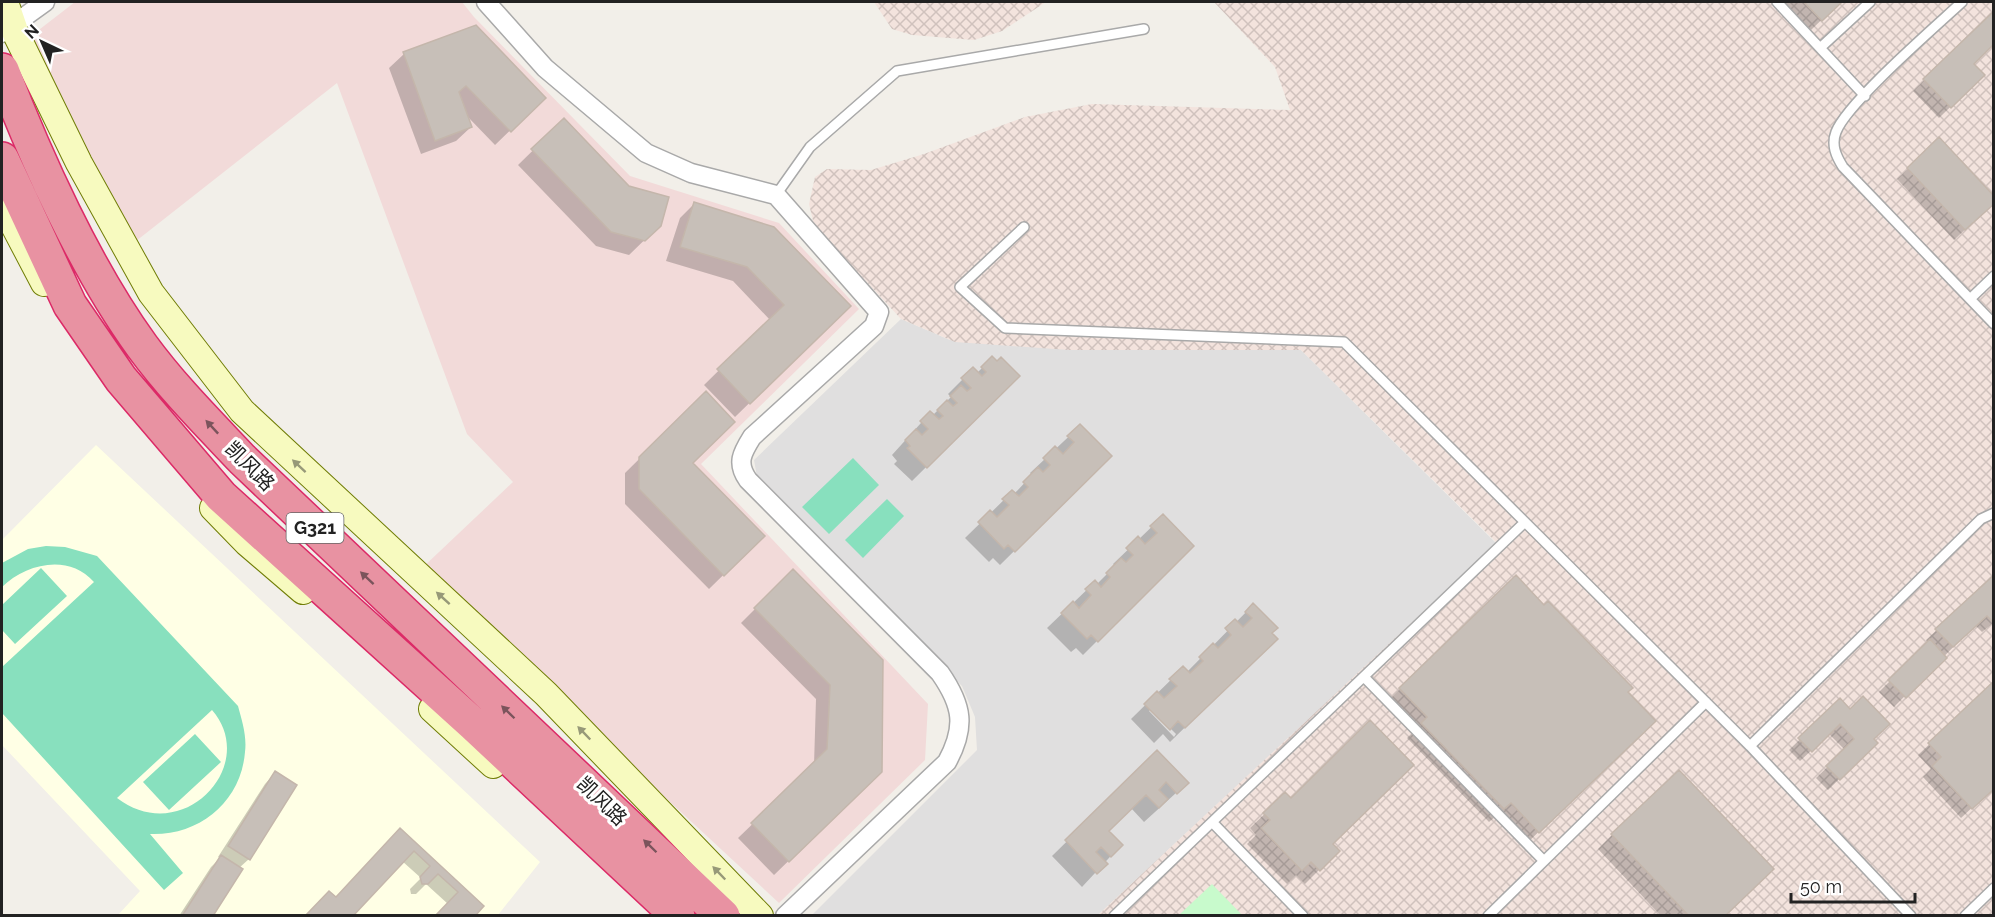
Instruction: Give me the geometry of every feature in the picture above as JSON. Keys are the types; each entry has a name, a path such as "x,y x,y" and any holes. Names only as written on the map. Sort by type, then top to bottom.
{"highway":[{"name":"凯风路","path":"2,70 58,198 101,280 142,346 190,403 242,459 723,915"},
{"name":"凯风路","path":"2,159 70,305 121,379 222,496 473,724 678,915"}],"street":[{"path":"5,2 7,30 151,293 242,411 508,658 760,915"},
{"path":"7,30 45,2"},
{"path":"486,2 545,68 646,153 691,173 776,195 878,309 879,315 874,326 752,437 741,455 741,466 748,480 940,673 953,694 961,718 959,738 947,762 785,915"},
{"path":"2,203 59,310 114,390 193,488 247,543 331,616 656,915"}],"lane":[{"path":"1777,2 1865,96"},
{"path":"1820,48 1870,2"},
{"path":"1962,2 1865,96 1836,131 1834,150 1838,159 1994,324"},
{"path":"776,195 810,147 897,71 1144,29"},
{"path":"1024,227 960,287 1005,328 1344,342 1750,746 1911,915"},
{"path":"1970,299 1994,276"},
{"path":"1750,746 1981,519 1994,513"},
{"path":"1114,915 1525,522"},
{"path":"1364,677 1544,861"},
{"path":"1488,915 1706,702"},
{"path":"1212,822 1303,915"},
{"path":"1965,915 1994,888"}],"shaded area":[{"path":"75,2 462,2 630,176 779,223 859,309 701,464 928,704 925,760 779,903 420,570 513,482 467,434 337,83 131,245 31,36"},
{"path":"874,2 1046,2 1002,31 974,40 912,35 892,29"},
{"path":"1214,2 1993,2 1993,915 1098,915 1497,543 1301,350 1069,350 955,342 901,319 814,225 809,204 815,177 827,169 871,170 924,154 1025,117 1092,104 1290,110 1275,67"},
{"path":"901,319 950,340 1301,350 1497,544 1098,915 812,915 977,750 975,717 962,686 830,555 757,477 754,460"},
{"path":"96,445 540,862 498,915 118,915 140,891 2,745 2,540"}],"green space":[{"path":"853,458 879,485 829,534 802,507"},
{"path":"887,499 904,516 863,558 845,540"},
{"path":"46,546 65,547 97,556 238,706 245,734 245,752 242,770 226,800 214,813 201,822 168,833 150,834 183,873 164,890 2,713 2,667 94,582 84,573 72,567 47,565 23,572 2,587 2,563 28,549","holes":["212,710 224,732 227,754 220,775 207,793 189,807 166,813 142,811 117,798"]},
{"path":"41,568 67,596 15,644 2,630 2,605"},
{"path":"195,734 221,762 169,810 143,782"},
{"path":"1212,884 1242,915 1179,915"}],"building":[{"path":"1804,2 1842,2 1822,21"},
{"path":"1994,11 1994,44 1974,64 1985,75 1951,108 1923,79"},
{"path":"476,25 546,98 511,132 466,86 459,92 472,127 435,141 403,52"},
{"path":"564,118 629,186 669,197 661,226 645,241 611,232 531,149"},
{"path":"1939,137 1994,196 1994,204 1965,230 1907,168"},
{"path":"694,202 774,227 851,306 750,404 717,369 784,305 747,267 680,247"},
{"path":"992,356 997,361 1001,357 1020,376 927,468 907,448 910,446 905,440 916,429 922,435 928,429 920,421 930,411 939,419 943,416 937,410 947,400 953,406 957,403 950,396 961,385 967,391 971,388 961,378 973,367 982,376 986,372 981,367"},
{"path":"706,391 735,422 693,463 765,536 724,576 639,489 639,457"},
{"path":"1080,424 1112,456 1015,552 1008,545 1004,549 978,522 990,510 997,517 1009,505 1002,499 1012,490 1019,496 1028,487 1023,482 1038,467 1043,472 1050,465 1043,458 1055,446 1063,454 1074,442 1067,436"},
{"path":"1163,514 1194,546 1098,642 1091,635 1087,639 1061,613 1073,601 1079,608 1091,595 1085,589 1095,580 1101,587 1110,577 1106,573 1121,558 1126,562 1133,555 1126,548 1138,536 1145,544 1157,533 1150,526"},
{"path":"793,569 883,660 882,772 789,862 751,823 827,749 830,685 754,608"},
{"path":"1516,575 1544,605 1548,601 1633,688 1628,692 1656,721 1539,833 1511,803 1504,809 1421,723 1427,717 1399,688"},
{"path":"1994,575 1994,623 1987,616 1953,647 1935,629"},
{"path":"1253,603 1278,628 1272,633 1278,639 1185,728 1178,721 1170,730 1144,704 1157,691 1164,698 1177,686 1169,679 1183,666 1190,673 1203,661 1199,657 1213,643 1218,648 1231,635 1225,628 1235,619 1243,627 1252,618 1245,612"},
{"path":"1930,639 1947,658 1906,698 1888,680"},
{"path":"1994,681 1994,789 1972,809 1932,766 1941,757 1928,743"},
{"path":"1863,696 1890,724 1874,739 1878,743 1840,780 1826,766 1854,739 1840,724 1812,752 1798,738 1840,698 1850,709"},
{"path":"1370,720 1414,765 1333,844 1340,851 1320,871 1311,862 1302,871 1261,828 1270,820 1263,813 1285,792 1291,798"},
{"path":"1157,750 1189,783 1177,794 1166,782 1159,790 1168,799 1159,808 1146,795 1109,831 1123,845 1111,857 1101,847 1096,852 1108,864 1097,874 1065,840"},
{"path":"1679,770 1774,869 1725,916 1689,916 1611,834"},
{"path":"275,771 297,785 250,860 228,846"},
{"path":"400,828 484,906 475,916 435,916 458,892 438,874 428,884 422,884 420,877 430,866 414,851 353,916 305,916 329,891 336,897"},
{"path":"221,855 243,869 213,916 182,916"}]}
